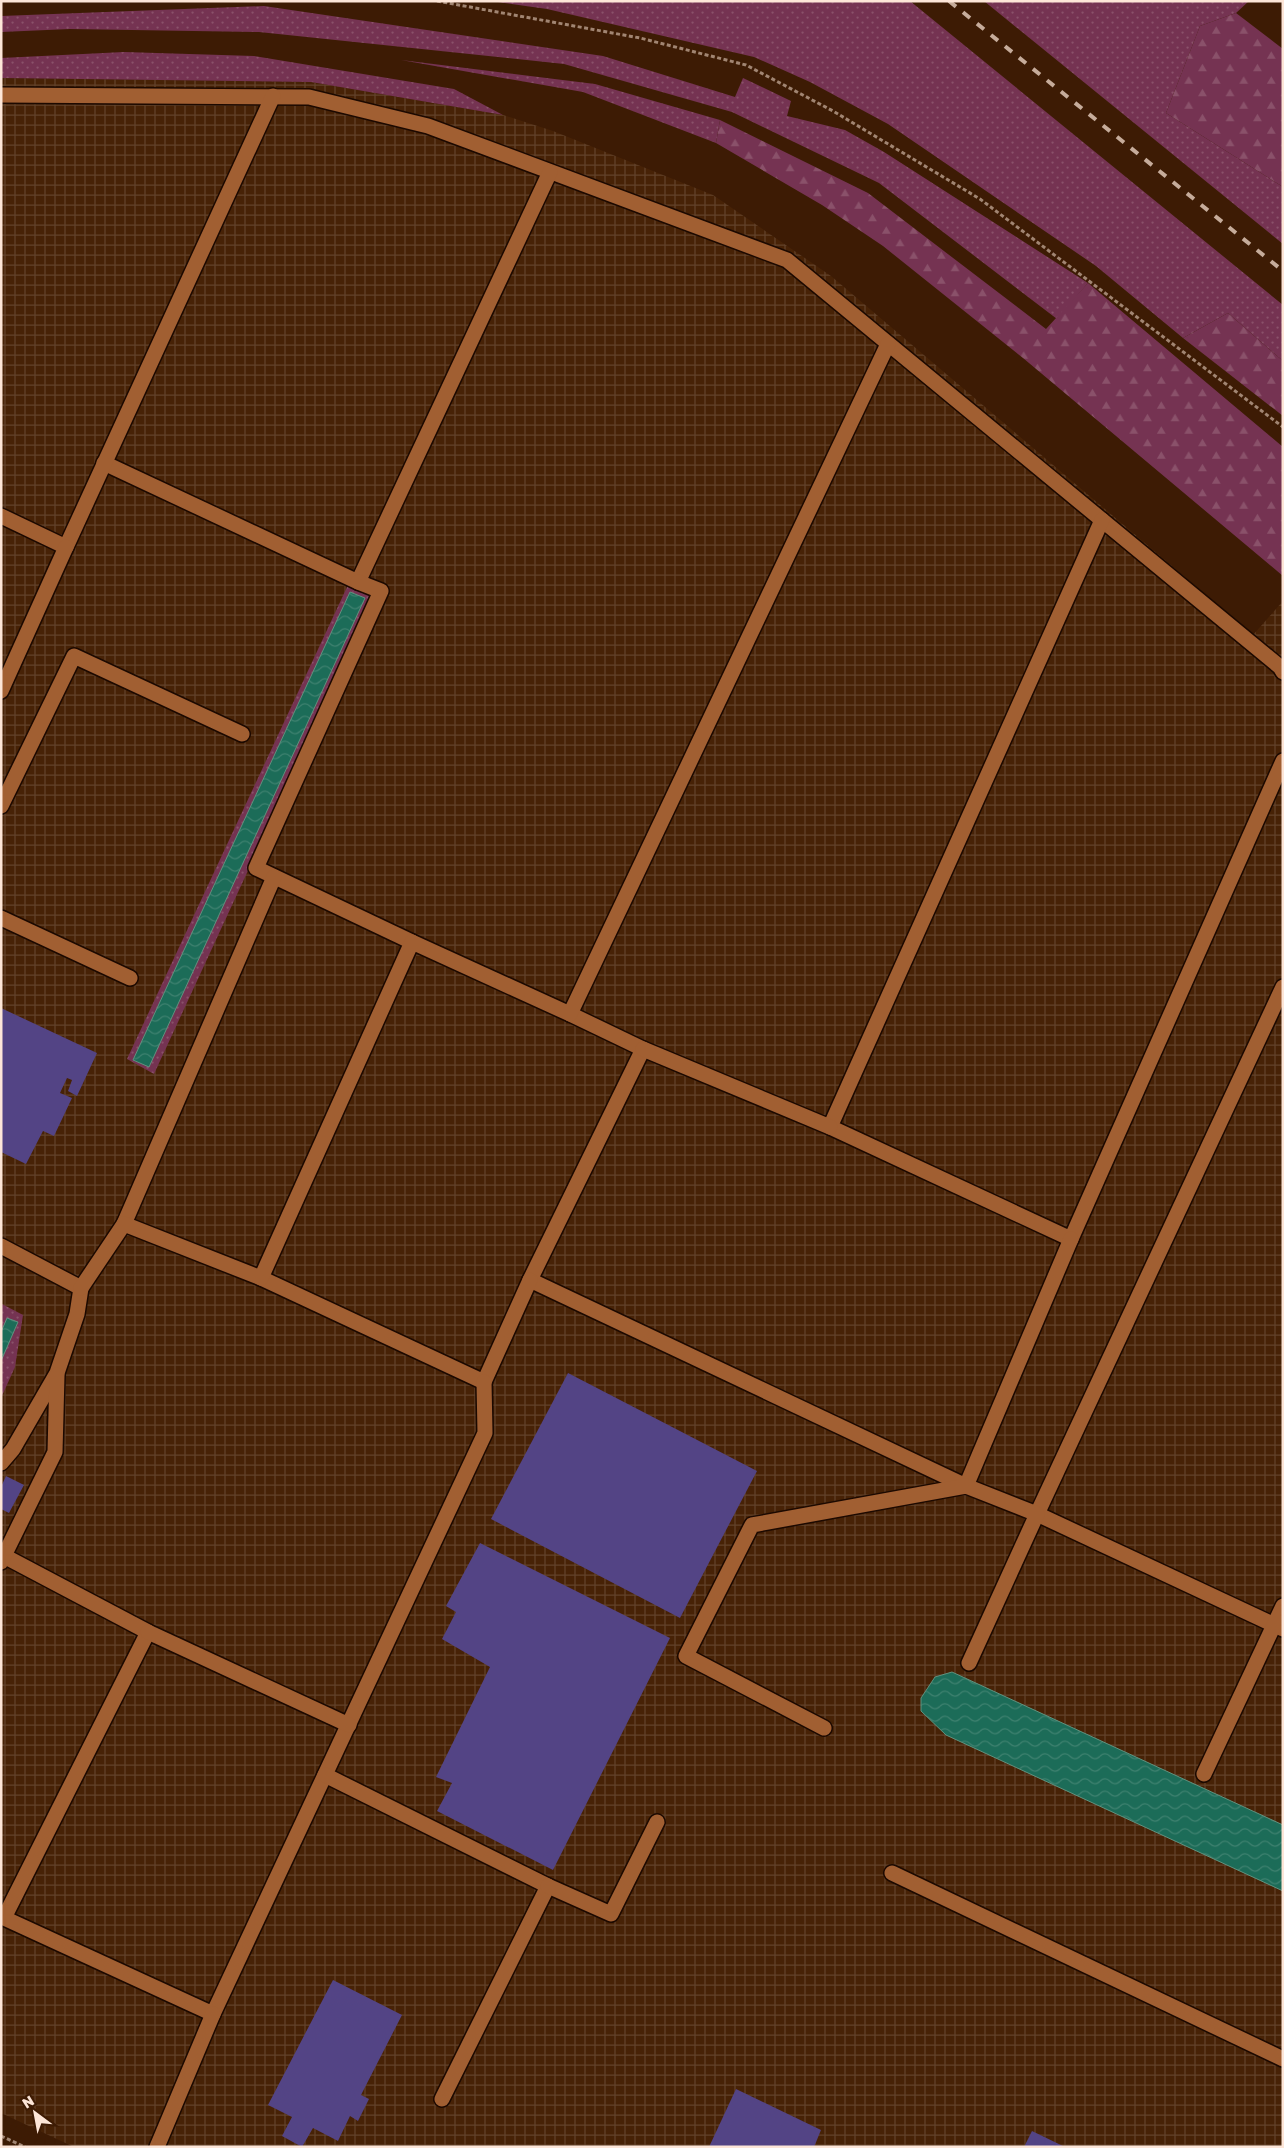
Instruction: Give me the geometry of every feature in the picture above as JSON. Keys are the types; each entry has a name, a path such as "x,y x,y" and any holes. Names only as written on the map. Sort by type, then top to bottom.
{"lane":[{"path":"1,95 309,97 428,126 787,260 1280,667 1283,672"},
{"path":"1,691 273,96"},
{"path":"358,582 550,172"},
{"path":"570,1014 888,344"},
{"path":"104,463 381,591 256,868 643,1049 830,1127 1071,1239"},
{"path":"1,516 66,547"},
{"path":"830,1127 1102,520"},
{"path":"1,806 74,656 242,734"},
{"path":"966,1486 1071,1239 1283,761"},
{"path":"1,1463 13,1449 57,1373 77,1314 81,1288 124,1224 274,878"},
{"path":"1,918 130,978"},
{"path":"260,1278 412,942"},
{"path":"968,1663 1283,987"},
{"path":"156,2147 213,2014 485,1433 484,1382 530,1280 643,1049"},
{"path":"124,1224 260,1278 484,1382"},
{"path":"1,1246 81,1288"},
{"path":"530,1280 966,1486 1037,1514 1278,1627"},
{"path":"57,1373 55,1452 3,1559 148,1632 349,1725"},
{"path":"824,1728 686,1656 752,1525 966,1486"},
{"path":"1204,1774 1278,1627 1283,1606"},
{"path":"148,1632 4,1918 213,2014"},
{"path":"325,1775 548,1886 611,1914 657,1822"},
{"path":"892,1873 1283,2059"},
{"path":"442,2099 548,1886"}],"path":[{"path":"437,1 640,38 746,65 833,111 980,198 1283,427"},
{"path":"1,2136 24,2147"}],"shaded area":[{"path":"1,78 311,82 503,115 553,131 713,195 831,276 1253,635 1283,601 1283,2147 74,2147 1,2113"}],"green space":[{"path":"491,1 910,1 1283,305 1283,361 1228,313 1183,338 1096,266 888,124 810,82 754,57 547,9"},
{"path":"984,1 1249,1 1236,13 1200,26 1166,113 1283,187 1283,244"},
{"path":"264,6 603,56 735,97 743,78 791,101 787,116 845,130 884,152 1088,283 1057,319 879,183 732,112 564,64 259,32 70,29 1,32 1,16"},
{"path":"1236,13 1283,49 1283,187 1166,113 1200,26"},
{"path":"124,52 254,56 454,89 503,115 311,82 1,78 1,58"},
{"path":"401,60 595,84 720,120 716,143 583,92"},
{"path":"720,120 868,193 1046,329 1088,283 1283,447 1283,576 1023,358 883,246 822,205 716,143"},
{"path":"1228,313 1283,361 1283,416 1183,338"},
{"path":"348,585 374,598 154,1074 127,1059"},
{"path":"2,1304 23,1315 15,1367 1,1398"}],"water":[{"path":"350,592 365,598 149,1067 133,1060"},
{"path":"7,1318 18,1322 1,1361 1,1332"},
{"path":"952,1672 1283,1825 1283,1891 946,1735 921,1711 921,1698 935,1677"}],"building":[{"path":"1,1008 97,1053 77,1096 68,1091 72,1080 67,1078 60,1093 72,1098 54,1136 43,1131 26,1164 1,1152"},
{"path":"568,1373 757,1471 680,1618 491,1519"},
{"path":"6,1476 24,1485 9,1513 1,1509 1,1487"},
{"path":"480,1543 670,1638 553,1870 437,1811 452,1783 436,1777 490,1667 442,1639 456,1612 446,1606"},
{"path":"333,1980 402,2015 361,2095 369,2099 358,2121 350,2116 338,2141 313,2128 302,2147 282,2136 292,2117 268,2105"},
{"path":"736,2089 821,2130 814,2147 709,2147"},
{"path":"1032,2131 1065,2147 1024,2147"}],"railway":[{"path":"949,1 1283,271"}]}
